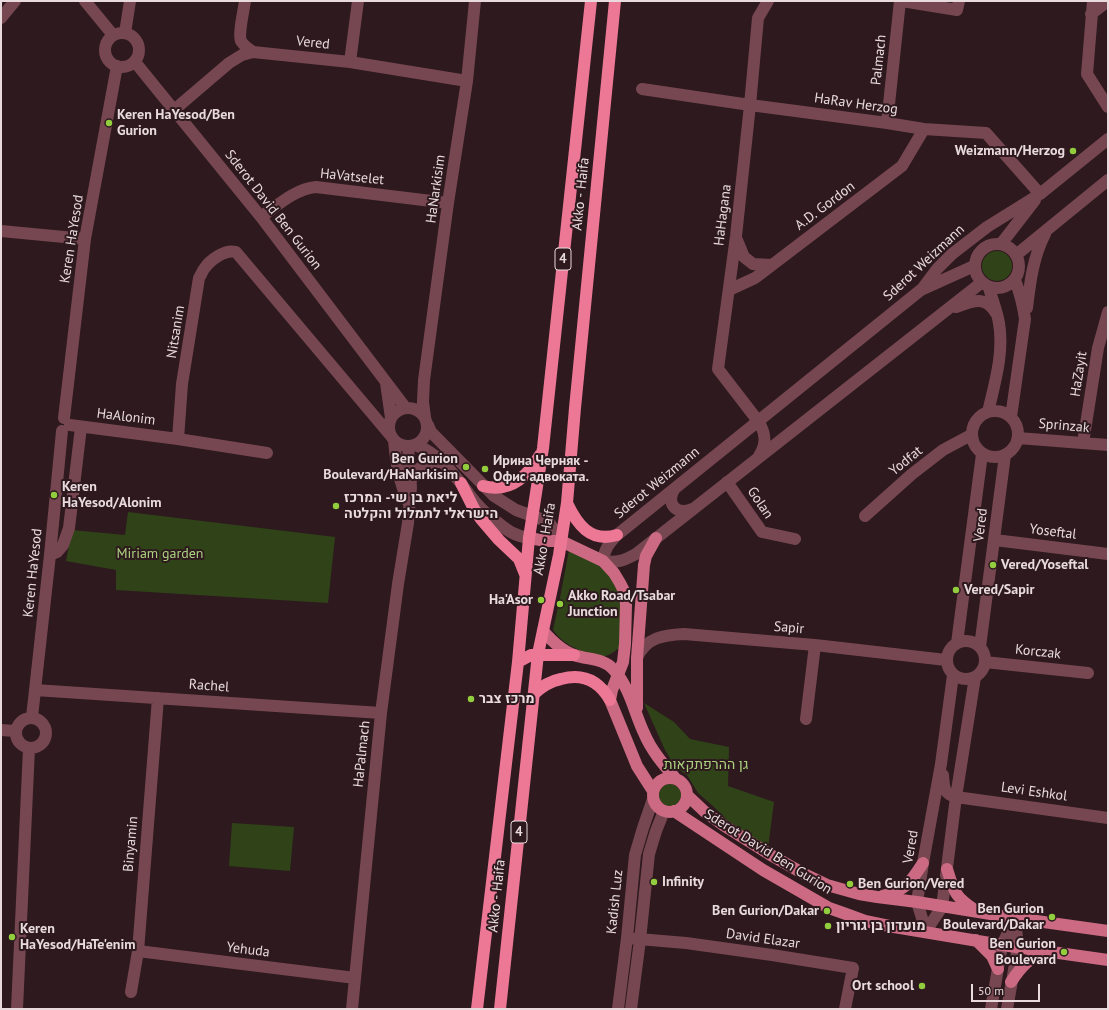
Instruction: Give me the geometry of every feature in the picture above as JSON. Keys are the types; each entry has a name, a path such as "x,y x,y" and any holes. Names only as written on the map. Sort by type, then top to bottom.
{"highway":[{"name":"Akko - Haifa","path":"477,1009 518,662 529,538 543,448 591,1"},
{"name":"Akko - Haifa","path":"500,1009 538,654 561,541 567,503 615,1"},
{"path":"484,486 491,488 501,487 519,480 531,468 543,448"},
{"path":"461,483 474,509 481,519 499,540 519,559 526,578"},
{"path":"567,503 576,519 590,533 601,537 617,535"},
{"path":"518,662 531,655 538,654 574,655"},
{"path":"534,694 552,681 574,676 582,677 598,685 606,693 610,700"}],"main road":[{"path":"529,538 546,541 561,541 603,561 614,573 625,592 625,644 623,662 612,690 610,700 637,766 653,795 657,806 669,811 679,809 686,801 687,795 684,784 680,780 669,777 659,781 655,786 653,795"},
{"path":"639,720 637,704 637,658 644,565 646,556 656,538"},
{"path":"543,631 559,646 574,655 602,661 609,665 618,675 626,689 654,753 675,778"},
{"path":"602,661 617,655 625,644"},
{"name":"Sderot David Ben Gurion","path":"687,795 705,812 723,825 769,854 806,875 832,886 859,894 877,897 1108,931"},
{"name":"Sderot David Ben Gurion","path":"669,811 763,870 829,908 865,920 926,932 1002,945 1108,960"},
{"path":"877,897 893,894 905,886 911,881 923,863"},
{"path":"947,869 957,896 961,901 977,912"},
{"path":"976,940 992,956 998,969"},
{"path":"1011,982 1017,972 1032,958 1049,951"}],"street":[{"path":"1,18 15,1"},
{"path":"85,1 113,35"},
{"path":"125,33 130,1"},
{"path":"245,1 240,36 244,45 253,52"},
{"path":"350,62 358,1"},
{"name":"HaNarkisim","path":"426,421 422,402 424,380 448,203 467,81 475,1"},
{"name":"HaHagana","path":"759,457 763,451 765,439 763,428 718,369 736,236 758,18 768,1"},
{"path":"901,1 958,10 959,1"},
{"name":"Palmach","path":"888,123 901,1"},
{"path":"1093,1 1087,74 1108,107"},
{"path":"1091,14 1108,1"},
{"path":"117,33 125,33 135,38 138,42 140,52 135,62 125,67 117,66 108,60 105,50 106,44 113,35 117,33"},
{"name":"Vered","path":"174,110 229,63 242,55 253,52 350,62 467,81"},
{"name":"Sderot David Ben Gurion","path":"135,62 261,217 385,380 408,407"},
{"name":"Keren HaYesod","path":"32,717 50,555 69,425 85,239 117,66"},
{"name":"HaRav Herzog","path":"642,89 924,129 986,133 1040,194"},
{"name":"A.D. Gordon","path":"729,290 755,278 902,166 924,129"},
{"name":"Sderot Weizmann","path":"603,561 605,549 617,535 922,289 937,269 952,254 987,227 1040,194 1108,139"},
{"path":"1016,255 1108,180"},
{"name":"HaVatselet","path":"261,217 290,196 308,188 316,187 448,203"},
{"path":"1002,244 1040,194"},
{"path":"1,231 85,239"},
{"path":"1011,417 1031,277 1035,260 1047,231"},
{"path":"736,236 738,245 744,257 753,264 772,265"},
{"path":"985,285 996,289 1003,288 1010,285 1015,280 1018,274 1019,261 1016,255 1007,246 1002,244 988,245 978,254 974,266 975,272 985,285 998,317 1000,334 1001,346 998,368 988,412"},
{"name":"Nitsanim","path":"178,439 182,384 199,278 203,270 213,260 232,251 236,252 393,438"},
{"path":"922,289 974,266"},
{"path":"1015,280 1020,292 1025,319"},
{"path":"603,561 612,563 636,554 946,310 985,285"},
{"path":"946,310 971,302 984,301 990,305 998,317"},
{"name":"HaZayit","path":"1082,443 1098,348 1108,312"},
{"name":"Sderot David Ben Gurion","path":"385,380 391,418"},
{"name":"HaNarkisim","path":"408,407 416,400 424,380"},
{"path":"529,538 519,537 511,533 485,513 443,462 428,450 412,445 403,445 393,438 389,430 389,424 394,413 399,409 408,407 421,412 431,432 494,496 516,510 549,522 561,541"},
{"path":"996,411 1004,412 1011,417 1018,430 1018,438 1016,445 1011,451 1005,455 989,457 976,449 971,435 972,427 981,415 996,411"},
{"path":"412,445 420,442 424,438 426,434 426,421"},
{"path":"50,555 57,552 63,545 69,528 69,425"},
{"name":"HaAlonim","path":"69,425 178,439 267,453"},
{"name":"Yodfat","path":"864,516 912,474 943,450 971,435"},
{"name":"HaPalmach","path":"393,438 398,473 409,504"},
{"name":"Sprinzak","path":"1018,438 1108,445"},
{"name":"HaPalmach","path":"352,1009 381,713 398,584 408,523 412,445"},
{"name":"Vered","path":"957,643 982,454"},
{"name":"Vered","path":"980,647 1005,455"},
{"path":"411,480 419,468 425,464 437,461 443,462"},
{"name":"Golan","path":"728,482 762,532 795,539"},
{"path":"674,488 671,496 674,506 680,511 684,512 692,509"},
{"name":"Yoseftal","path":"995,540 1108,554"},
{"name":"Sapir","path":"637,658 640,651 650,641 671,635 684,634 815,645 946,660"},
{"path":"963,641 969,641 980,647 985,657 985,662 982,671 975,677 969,680 963,680 953,675 949,671 946,660 949,650 953,646 963,641"},
{"path":"806,719 815,645"},
{"name":"Korczak","path":"985,662 1088,672"},
{"name":"Vered","path":"926,932 917,902 942,764 953,675"},
{"path":"926,932 942,907 958,783 975,677"},
{"name":"Rachel","path":"35,690 381,713"},
{"name":"Binyamin","path":"131,992 138,951 158,698"},
{"path":"32,717 41,721 44,725 46,734 45,739 39,746 29,748 24,747 17,740 15,731 19,722 23,719 32,717"},
{"path":"1,730 15,731"},
{"path":"18,1009 29,748"},
{"path":"942,764 944,789 948,794 956,797"},
{"path":"958,783 966,791 982,800"},
{"name":"Kadish Luz","path":"618,1009 635,855 653,795"},
{"name":"Levi Eshkol","path":"956,797 1108,818"},
{"name":"Kadish Luz","path":"631,1009 649,854 656,831 669,811"},
{"path":"991,1009 1002,945 1015,918"},
{"path":"1007,1009 1018,947 1015,918"},
{"name":"David Elazar","path":"627,938 694,944 853,968 845,1009"},
{"name":"Yehuda","path":"138,951 355,978"}],"green space":[{"path":"997,251 1008,255 1012,266 1008,277 997,281 986,277 982,266 986,255"},
{"name":"Miriam garden","path":"128,512 335,537 328,603 116,590 116,570 66,561 72,530 125,535"},
{"path":"569,550 597,564 608,573 622,594 620,647 606,656 598,657 579,650 564,642 553,630"},
{"name":"גן ההרפתקאות","path":"644,703 674,722 690,739 729,747 728,786 774,802 768,848 727,820 698,793 687,775 675,767 665,750"},
{"path":"666,784 674,784 681,791 681,799 674,806 666,806 659,799 659,791"},
{"path":"232,823 294,827 290,871 229,866"}],"place":[{"name":"Keren HaYesod/Ben Gurion","path":"109,123"},
{"name":"Weizmann/Herzog","path":"1073,151"},
{"name":"Ben Gurion Boulevard/HaNarkisim","path":"466,467"},
{"name":"Ирина Черняк - Офис адвоката.","path":"485,469"},
{"name":"Keren HaYesod/Alonim","path":"54,495"},
{"name":"ליאת בן שי- המרכז הישראלי לתמלול והקלטה","path":"336,506"},
{"name":"Vered/Yoseftal","path":"993,565"},
{"name":"Vered/Sapir","path":"956,590"},
{"name":"Ha'Asor","path":"541,600"},
{"name":"Akko Road/Tsabar Junction","path":"560,604"},
{"name":"מרכז צבר","path":"471,699"},
{"name":"Infinity","path":"654,882"},
{"name":"Ben Gurion/Vered","path":"850,884"},
{"name":"Ben Gurion/Dakar","path":"827,911"},
{"name":"Ben Gurion Boulevard/Dakar","path":"1052,917"},
{"name":"מועדון בן גוריון","path":"828,926"},
{"name":"Keren HaYesod/HaTe'enim","path":"12,937"},
{"name":"Ben Gurion Boulevard","path":"1064,952"},
{"name":"Ort school","path":"922,986"}]}
